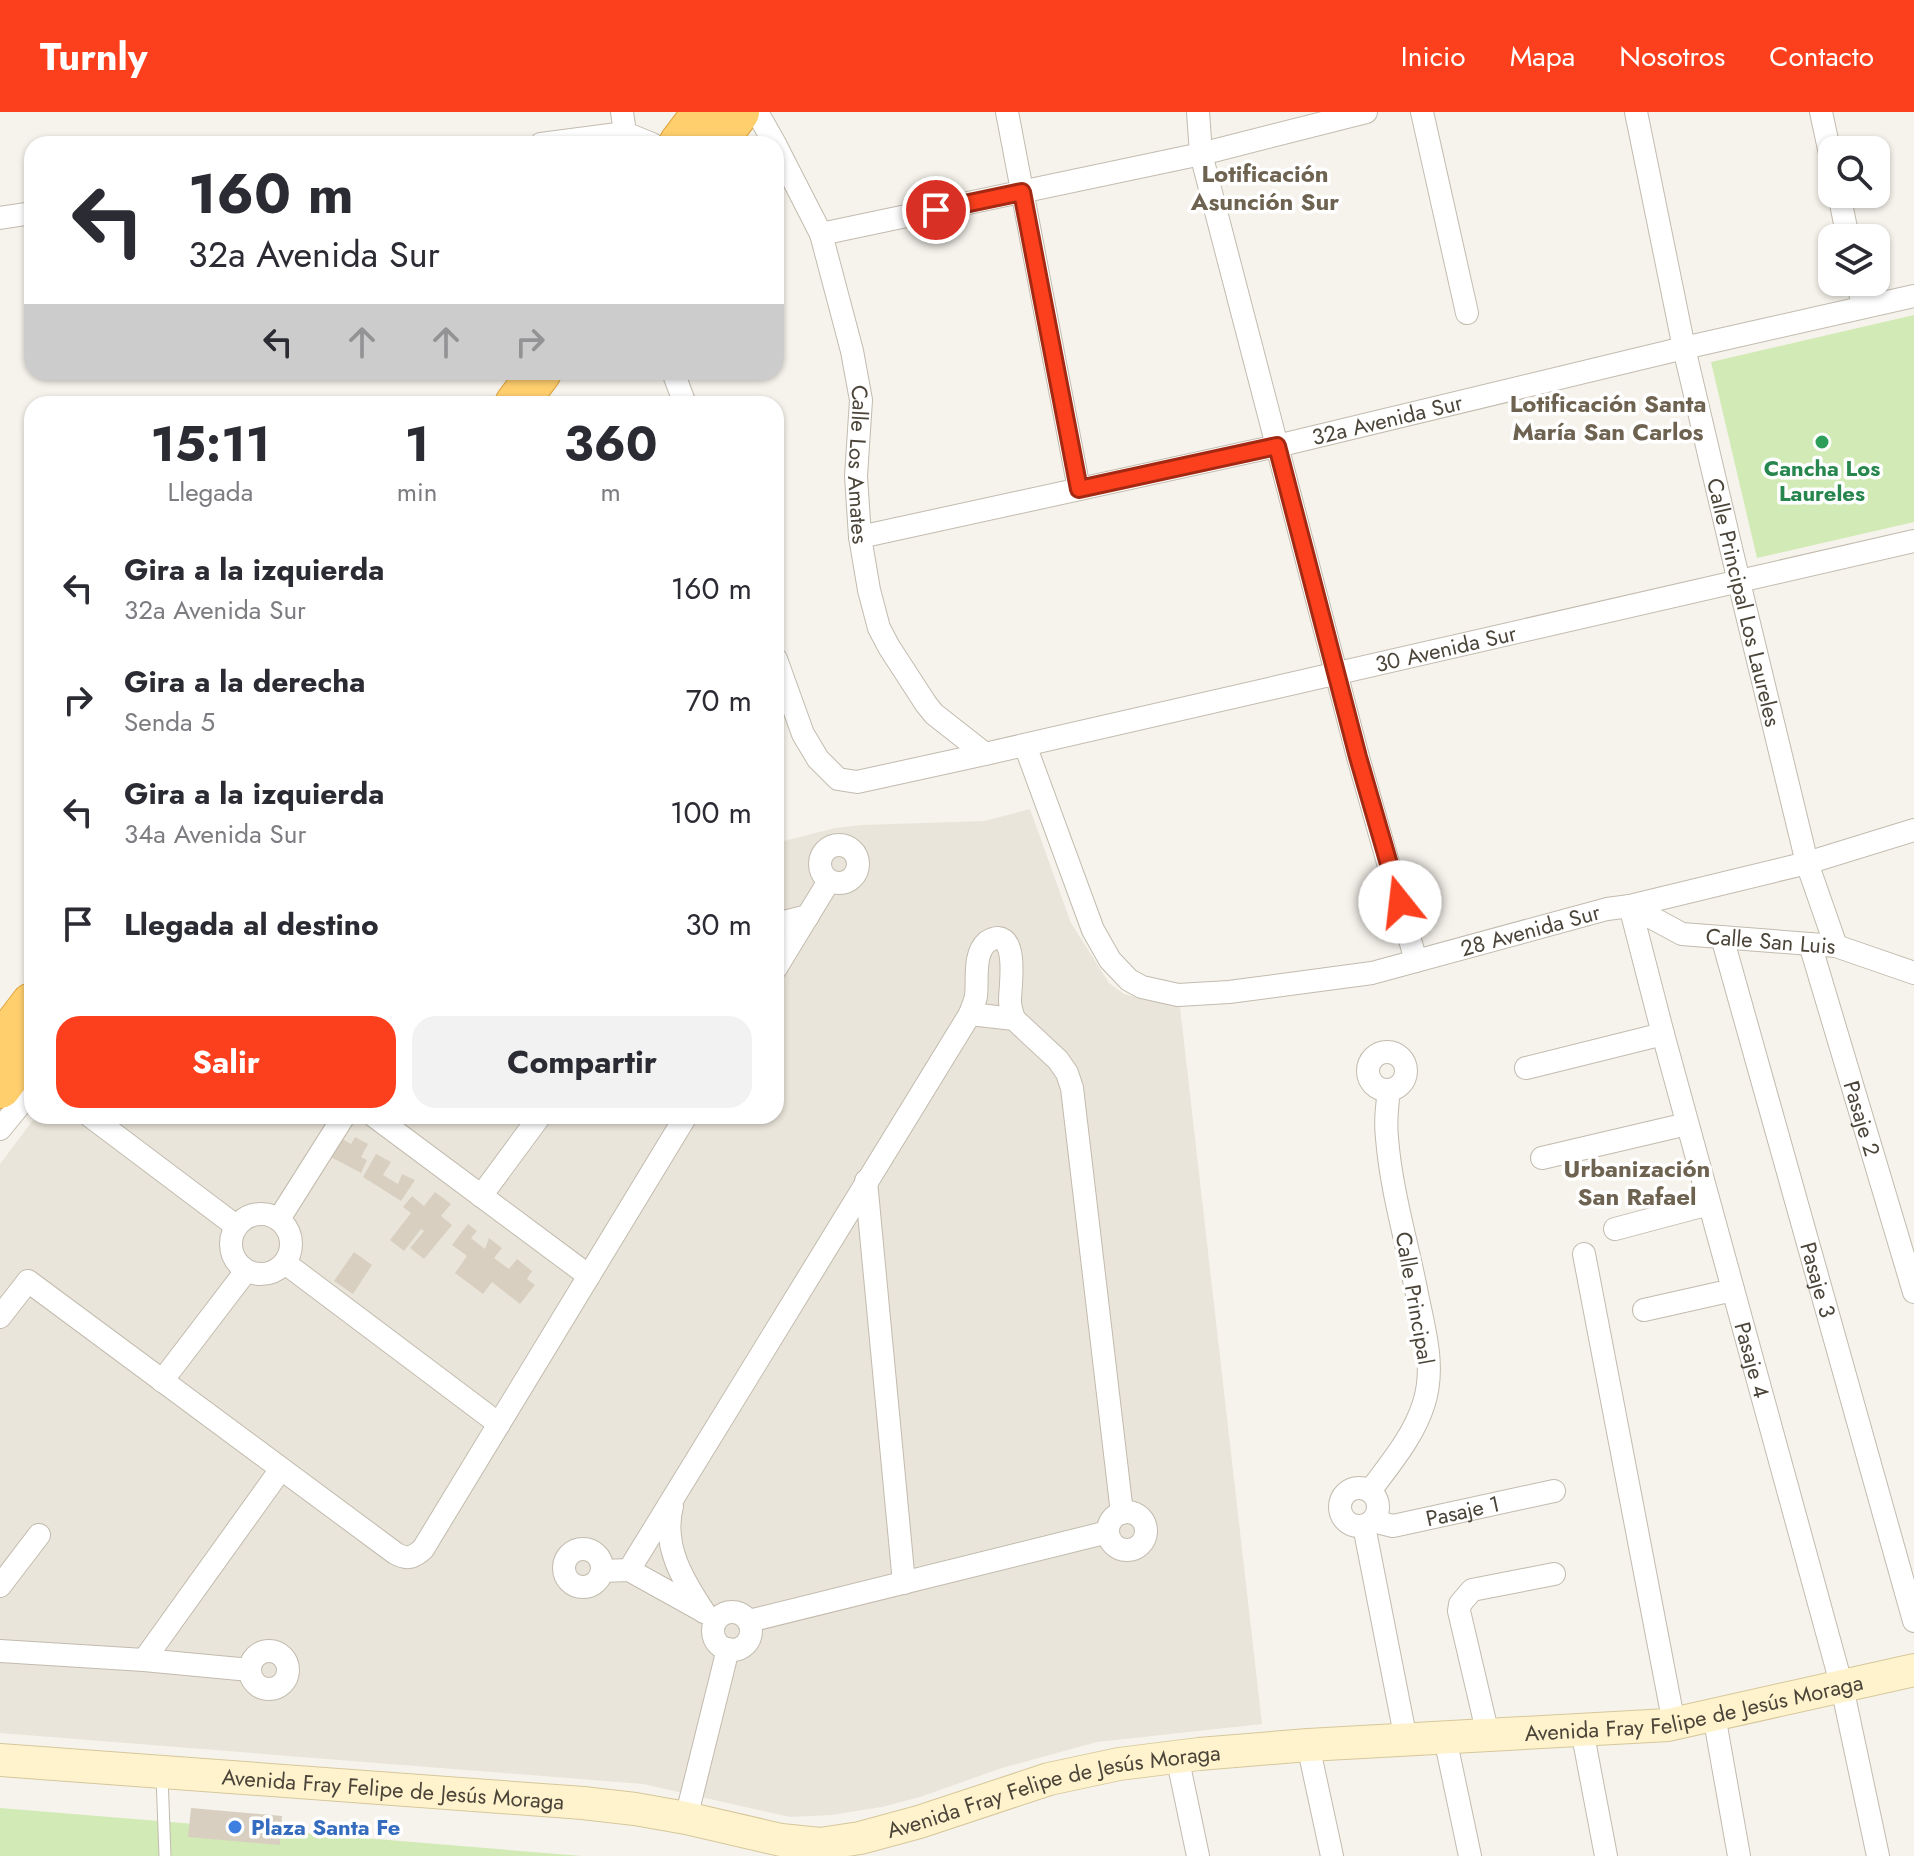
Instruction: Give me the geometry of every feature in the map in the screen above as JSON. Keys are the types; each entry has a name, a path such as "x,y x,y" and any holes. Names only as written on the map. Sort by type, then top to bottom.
{"highway":[{"path":"686,136 704,112"},
{"path":"720,136 738,112"},
{"path":"0,1046 24,1014"},
{"path":"0,1087 24,1055"}],"street":[{"name":"Calle Los Amates","path":"757,112 771,136"},
{"path":"1007,112 1079,489"},
{"path":"1198,112 1201,154 1358,757 1416,961"},
{"path":"821,234 1201,154 1366,112"},
{"path":"1422,112 1467,313"},
{"name":"Calle Principal Los Laureles","path":"1636,112 1684,348 1739,582 1807,863 1836,946"},
{"path":"1821,112 1826,136"},
{"path":"571,136 623,122 641,136"},
{"name":"Calle Los Amates","path":"784,161 821,234 852,351 861,400 856,476 860,537 879,628 912,685 934,714 985,754"},
{"path":"0,218 24,214"},
{"path":"1861,296 1863,307"},
{"name":"32a Avenida Sur","path":"860,537 1277,446 1914,296"},
{"name":"30 Avenida Sur","path":"784,681 803,734 818,759 838,779 857,782 1914,541"},
{"name":"28 Avenida Sur","path":"1025,745 1093,930 1110,960 1129,980 1142,987 1178,995 1229,992 1372,973 1607,909 1807,863 1914,830"},
{"path":"784,955 829,881"},
{"name":"Calle San Luis","path":"1630,906 1682,934 1836,946 1914,973"},
{"name":"Pasaje 4","path":"1630,906 1842,1687 1878,1856"},
{"path":"784,922 808,916"},
{"name":"Pasaje 3","path":"1722,937 1914,1621"},
{"path":"629,1570 970,1014 975,998 978,959 982,948 991,939 997,938 1007,944 1011,953 1010,1000 1014,1019 1058,1060 1072,1088 1122,1513"},
{"name":"Pasaje 2","path":"1810,944 1914,1292"},
{"path":"970,1014 1014,1019"},
{"path":"1526,1068 1663,1034"},
{"name":"Calle Principal","path":"1370,1491 1417,1422 1429,1383 1428,1349 1387,1139 1389,1090"},
{"path":"0,1129 24,1100"},
{"path":"101,1124 236,1226"},
{"path":"279,1219 339,1124"},
{"path":"385,1124 589,1276"},
{"path":"481,1196 534,1124"},
{"path":"0,1317 28,1281 395,1553 404,1558 411,1557 423,1549 681,1124"},
{"path":"1542,1158 1687,1124"},
{"path":"866,1181 904,1583"},
{"path":"1615,1229 1709,1204"},
{"path":"259,1213 279,1219 290,1235 291,1245 285,1263 269,1273 246,1271 235,1260 231,1250 230,1240 236,1226 248,1216 259,1213"},
{"path":"1584,1254 1674,1724"},
{"path":"285,1263 499,1424"},
{"path":"162,1381 246,1271"},
{"path":"1644,1310 1733,1290"},
{"path":"144,1660 281,1469"},
{"path":"1361,1488 1370,1491 1378,1504 1376,1516 1368,1524 1349,1524 1340,1508 1344,1495 1361,1488"},
{"name":"Pasaje 1","path":"1368,1524 1393,1526 1554,1491"},
{"path":"602,1571 629,1570 710,1615 740,1613 749,1621 749,1640 740,1648 728,1649 717,1643 710,1615 691,1592 672,1554 669,1519 676,1493"},
{"path":"1122,1513 1135,1514 1144,1522 1146,1534 1140,1546 1129,1551 1112,1544 1108,1532 1112,1519 1122,1513"},
{"path":"1368,1524 1406,1740"},
{"path":"749,1621 1108,1532"},
{"path":"0,1586 39,1535"},
{"path":"1488,1735 1459,1611 1460,1604 1472,1590 1554,1574"},
{"path":"686,1818 728,1649"},
{"path":"0,1651 250,1670"},
{"name":"Avenida Fray Felipe de Jesús Moraga","path":"0,1760 583,1803 686,1818 781,1840 802,1849 820,1844 867,1847 919,1822 1089,1769 1177,1756 1308,1745 1674,1724 1914,1670"},
{"path":"1714,1715 1739,1856"},
{"path":"1582,1730 1606,1856"},
{"path":"1445,1738 1470,1856"},
{"path":"1308,1745 1332,1856"},
{"path":"1177,1756 1198,1856"}],"lane":[{"path":"162,1772 165,1856"}],"shaded area":[{"path":"1030,809 1071,923 1109,983 1124,994 1180,1007 1262,1724 1097,1742 1002,1768 882,1807 831,1815 790,1817 643,1784 0,1733 0,1164 30,1124 784,1124 784,841 835,828 862,825 984,821"}],"green space":[{"name":"Cancha Los Laureles","path":"1914,315 1914,522 1757,558 1711,362"},
{"path":"0,1808 582,1856 0,1856"}],"building":[{"path":"339,1137 351,1144 355,1137 368,1144 361,1157 367,1160 361,1173 329,1156"},
{"path":"376,1154 391,1162 383,1175 398,1184 402,1174 415,1180 401,1201 363,1177"},
{"path":"435,1192 451,1204 441,1216 452,1225 424,1259 410,1248 424,1231 421,1229 404,1251 390,1240 411,1213 403,1207 412,1196 424,1206"},
{"path":"468,1224 477,1231 471,1238 485,1249 489,1238 502,1248 494,1258 509,1269 517,1259 532,1271 527,1279 535,1285 520,1304 492,1282 483,1294 455,1273 467,1256 452,1245"},
{"path":"354,1252 372,1265 353,1294 334,1281"},
{"name":"Plaza Santa Fe","path":"191,1808 282,1816 280,1845 188,1837"}],"place":[{"name":"Cancha Los Laureles","path":"1822,442"},
{"name":"Plaza Santa Fe","path":"235,1827"}],"district":[{"name":"Lotificación Asunción Sur","path":"1265,187"},
{"name":"Lotificación Santa María San Carlos","path":"1608,417"},
{"name":"Urbanización San Rafael","path":"1637,1182"}],"route":[{"path":"936,210 1022,192 1079,489 1277,446 1358,757 1400,902"}]}
